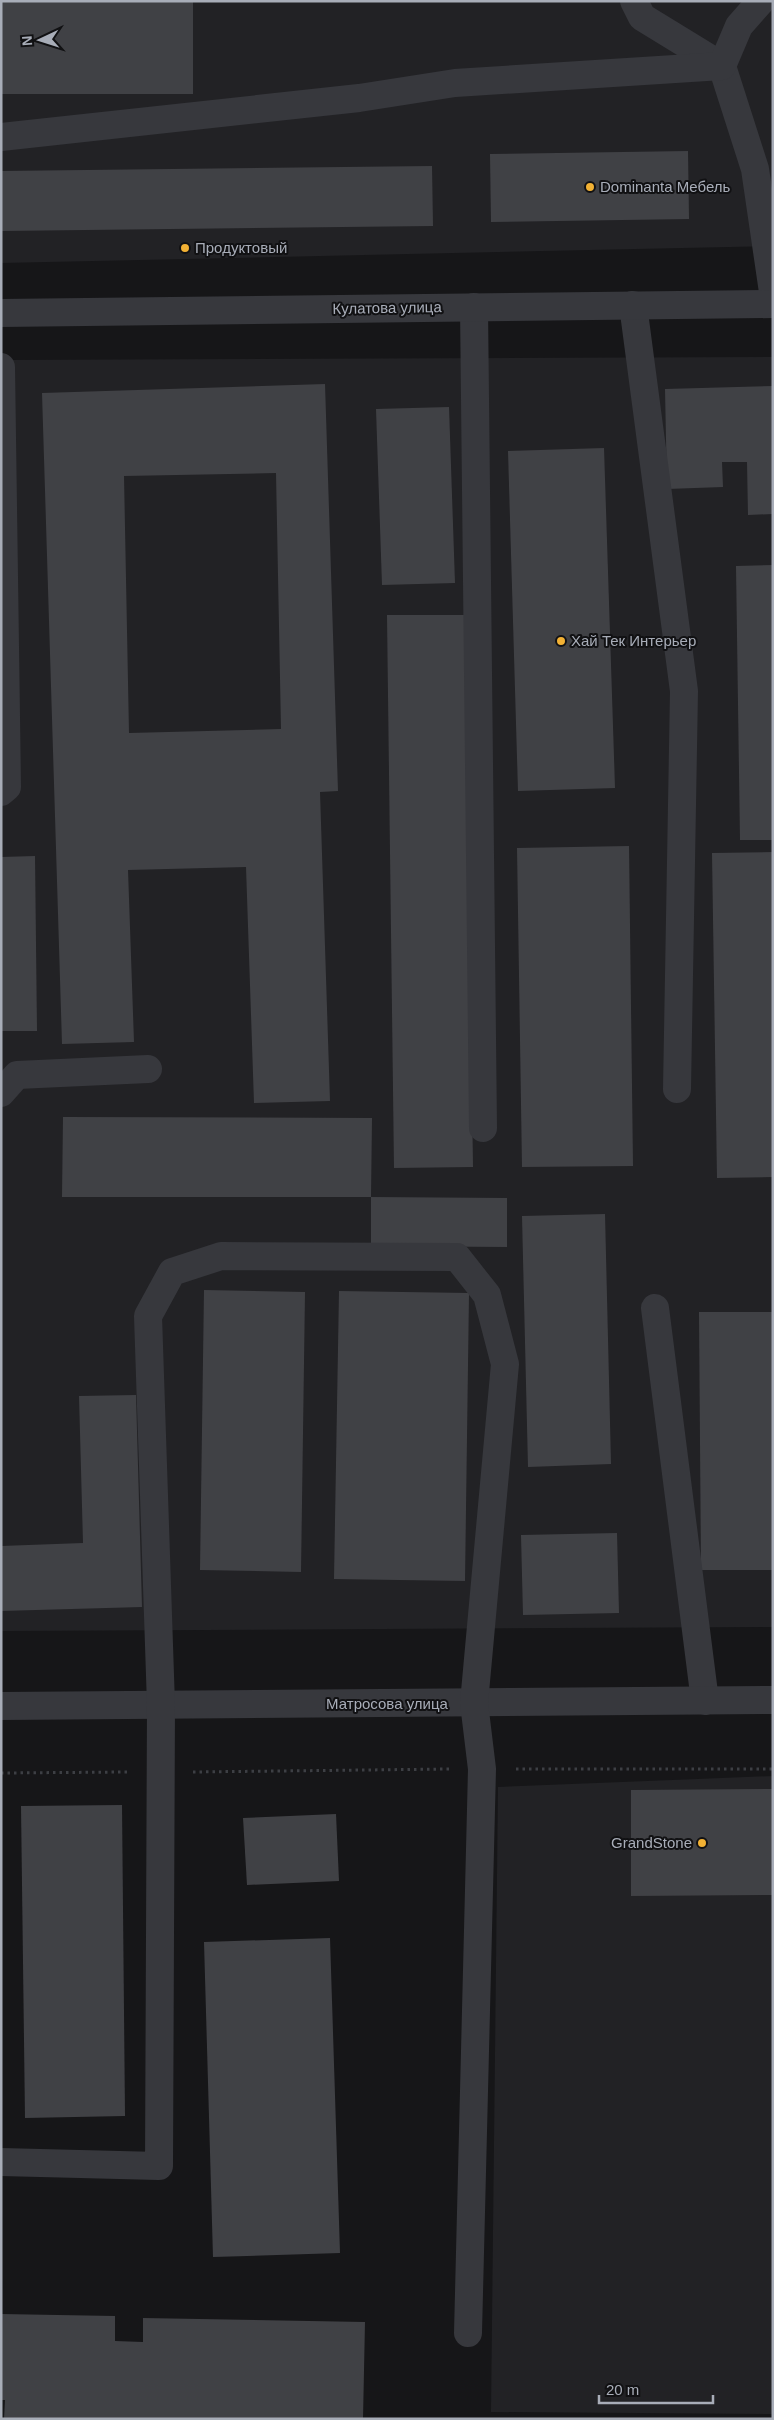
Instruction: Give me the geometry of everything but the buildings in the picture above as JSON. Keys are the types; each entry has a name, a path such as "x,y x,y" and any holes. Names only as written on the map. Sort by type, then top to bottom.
{"street":[{"path":"634,1 642,17 722,66"},
{"path":"761,1 738,26 722,66 755,169 773,292"},
{"path":"1,137 359,98 455,83 722,66"},
{"name":"Кулатова улица","path":"1,312 773,304"},
{"path":"633,305 684,692 677,1089"},
{"path":"474,307 483,1128"},
{"path":"1,367 6,787 1,792"},
{"path":"1,1093 16,1076 148,1069"},
{"path":"1,2162 159,2166 161,1705 148,1316 172,1272 221,1256 457,1257 487,1295 505,1364 474,1703 482,1769 468,2333"},
{"path":"655,1308 705,1701"},
{"name":"Матросова улица","path":"1,1706 773,1700"}],"path":[{"path":"1,1773 482,1769 773,1769"}],"shaded area":[{"path":"1,1 773,1 773,246 1,263"},
{"path":"773,357 773,1627 1,1631 1,360"},
{"path":"773,1776 773,2414 491,2412 498,1787"}],"place":[{"name":"Dominanta Мебель","path":"590,187"},
{"name":"Продуктовый","path":"185,248"},
{"name":"Хай Тек Интерьер","path":"561,641"},
{"name":"GrandStone","path":"702,1843"}]}
